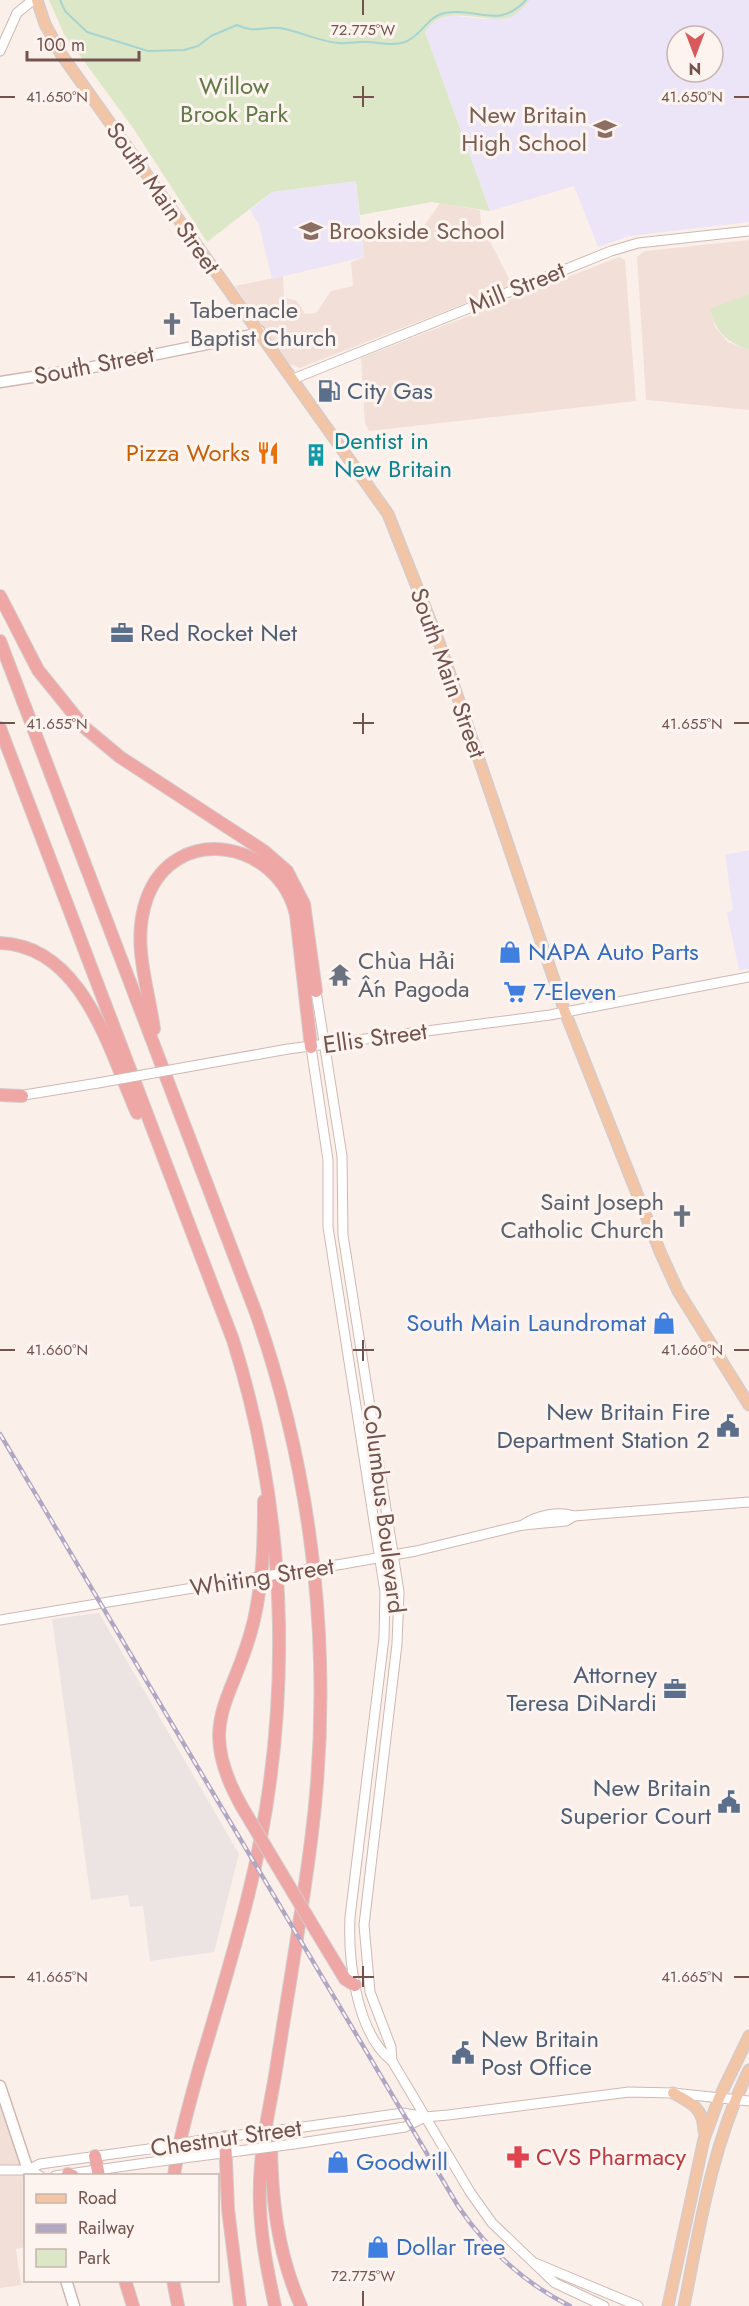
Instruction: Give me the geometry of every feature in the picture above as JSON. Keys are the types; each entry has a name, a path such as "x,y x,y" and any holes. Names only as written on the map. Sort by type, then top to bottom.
{"highway":[{"path":"0,596 38,670 60,701 89,732 120,757 264,851 287,871 304,904 316,991"},
{"path":"0,641 256,1313 275,1371 297,1462 313,1560 320,1671 316,1792 310,1850 271,2097 260,2189 264,2246 275,2306"},
{"path":"0,728 232,1340 253,1412 266,1473 275,1544 279,1634 277,1705 267,1802 247,1901 184,2122 174,2174"},
{"path":"157,1051 141,960 141,925 146,904 155,883 174,864 192,854 216,850 238,852 261,862 279,878 288,891 296,915 317,1046"},
{"path":"0,943 23,946 44,954 74,982 93,1013 140,1119 157,1143"},
{"path":"0,1097 22,1096"},
{"path":"266,1473 260,1593 249,1637 224,1705 218,1730 222,1765 242,1807 345,1979 355,1985"},
{"path":"271,2097 274,2209 282,2252 302,2306"},
{"path":"225,2137 228,2209 240,2306"},
{"path":"95,2156 98,2173"},
{"path":"126,2282 133,2306"},
{"path":"172,2282 173,2306"},
{"path":"172,2282 178,2306"}],"main road":[{"name":"South Main Street","path":"35,0 61,54 381,503 393,525 440,645 565,1011 672,1280 749,1405"},
{"name":"South Street","path":"0,381 83,369 252,335 259,331"},
{"path":"668,2306 693,2179 704,2139 719,2098 749,2036"},
{"path":"684,2306 720,2137 749,2070"},
{"path":"0,2086 29,2173"},
{"path":"672,2093 700,2111 704,2139"},
{"path":"67,2282 74,2306"}],"street":[{"path":"0,51 17,13 35,0"},
{"name":"Mill Street","path":"293,379 630,244 749,231"},
{"name":"Ellis Street","path":"22,1096 317,1046 565,1011 749,977"},
{"name":"Columbus Boulevard","path":"316,991 317,1046 328,1160 327,1218 386,1593 385,1629 350,1922 355,1985 371,2034 380,2052 392,2061 482,2210 555,2283 604,2306"},
{"name":"Columbus Boulevard","path":"317,1046 342,1156 341,1217 400,1596 398,1635 364,1917 369,1985 374,2009 391,2047 392,2061"},
{"path":"334,1267 348,1265"},
{"name":"Whiting Street","path":"0,1620 395,1555 523,1525 531,1518 550,1515 565,1513 574,1516 749,1502"},
{"path":"355,1985 369,1985"},
{"name":"Chestnut Street","path":"0,2170 29,2173 39,2164 403,2113 425,2117 610,2094 672,2093 749,2101"},
{"name":"Chestnut Street","path":"82,2174 410,2126 425,2117"},
{"name":"Columbus Boulevard","path":"533,2262 638,2306"}],"shaded area":[{"name":"New Britain High School","path":"530,0 749,0 749,222 629,236 598,247 574,186 490,211 425,32 430,24 446,15 485,19 511,17"},
{"name":"Brookside School","path":"356,181 364,257 272,279 259,225 250,210 272,192"},
{"path":"440,203 480,210 482,236 491,243 512,285 300,368 288,363 235,286 283,276 284,297 297,301 305,314 316,313 331,291 353,286 351,262 364,257 362,237 423,227"},
{"path":"749,240 749,294 711,310 715,327 728,342 749,350 749,410 646,400 637,257 645,251"},
{"path":"619,257 625,260 636,401 369,431 365,424 361,358"},
{"path":"749,850 749,969 739,970 727,913 733,910 725,855"},
{"path":"99,1613 239,1854 214,1952 150,1961 143,1906 130,1907 128,1895 91,1900 52,1619"},
{"path":"0,2102 25,2174 24,2247 16,2249 21,2285 0,2288"}],"green space":[{"name":"Willow Brook Park","path":"49,0 530,0 517,13 508,18 452,16 432,23 425,32 490,211 432,202 360,215 356,181 272,192 207,242 133,128 64,34"},
{"path":"749,294 749,350 723,335 715,324 710,309"}],"waterway":[{"path":"60,0 65,11 87,32 148,51 184,50 198,46 211,36 237,25 251,29 285,29 338,43 396,44 411,39 439,15 457,12 497,16 516,9 526,0"}],"railway":[{"path":"0,1434 458,2206 481,2237 508,2264 537,2287 570,2306"}],"place":[{"name":"New Britain High School","path":"605,129"},
{"name":"Brookside School","path":"311,231"},
{"name":"Tabernacle Baptist Church","path":"172,324"},
{"name":"City Gas","path":"329,391"},
{"name":"Pizza Works","path":"268,453"},
{"name":"Dentist in New Britain","path":"316,455"},
{"name":"Red Rocket Net","path":"122,633"},
{"name":"NAPA Auto Parts","path":"510,952"},
{"name":"Chùa Hải Ấn Pagoda","path":"340,975"},
{"name":"7-Eleven","path":"515,992"},
{"name":"Saint Joseph Catholic Church","path":"682,1216"},
{"name":"South Main Laundromat","path":"664,1323"},
{"name":"New Britain Fire Department Station 2","path":"728,1426"},
{"name":"Attorney Teresa DiNardi","path":"675,1689"},
{"name":"New Britain Superior Court","path":"729,1802"},
{"name":"New Britain Post Office","path":"463,2053"},
{"name":"CVS Pharmacy","path":"518,2157"},
{"name":"Goodwill","path":"338,2162"},
{"name":"Dollar Tree","path":"378,2247"}]}
